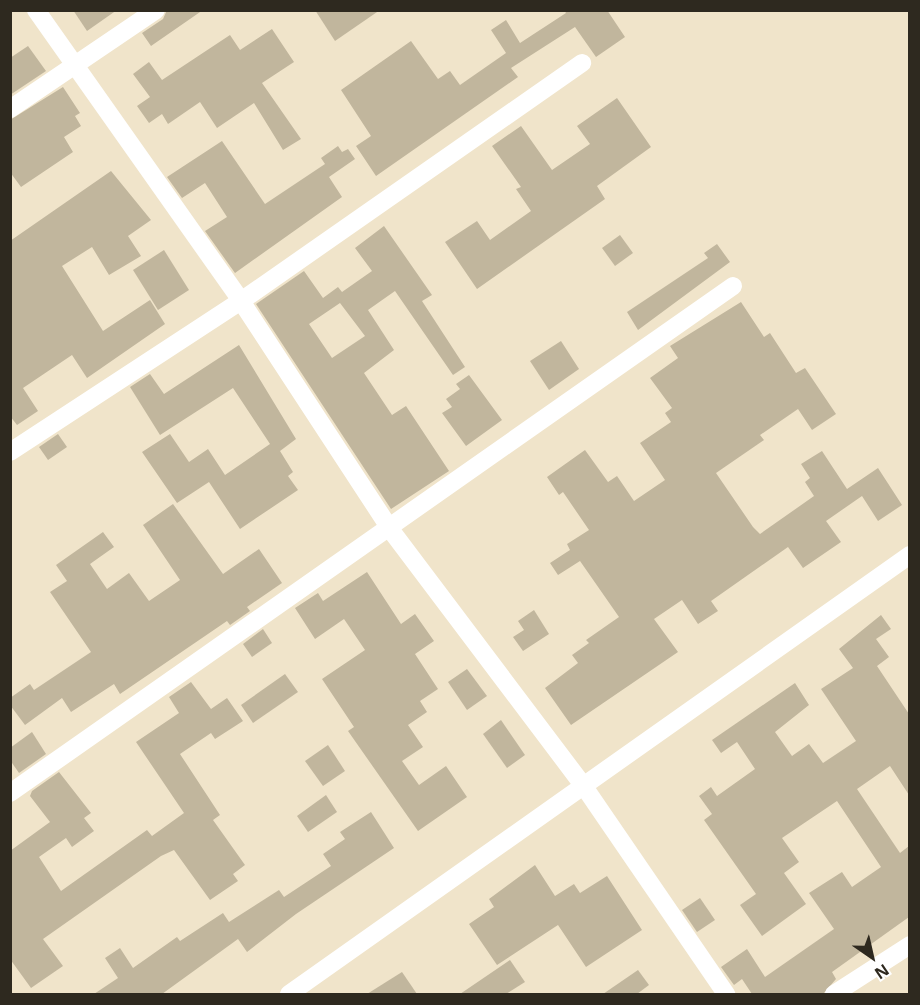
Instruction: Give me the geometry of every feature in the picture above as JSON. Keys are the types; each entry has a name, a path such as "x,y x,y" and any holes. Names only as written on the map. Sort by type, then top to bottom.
{"street":[{"path":"36,10 241,301 390,529 585,788 726,994"},
{"path":"10,110 156,10"},
{"path":"10,452 241,301 582,63"},
{"path":"10,793 734,286"},
{"path":"289,994 585,788 909,555"},
{"path":"834,994 909,945"}],"building":[{"path":"73,10 117,10 87,31"},
{"path":"167,10 203,10 151,46 142,33 163,19"},
{"path":"315,10 380,10 335,41"},
{"path":"564,10 607,10 625,37 596,57 575,27 511,68 518,77 376,176 356,146 371,136 341,90 411,41 438,79 450,71 460,85 506,53 491,30 506,20 520,43 566,13"},
{"path":"272,29 294,62 262,83 301,139 283,150 254,103 217,128 200,102 168,124 162,114 149,123 137,106 150,97 133,74 149,62 162,80 230,35 240,50"},
{"path":"28,46 46,71 10,95 10,58"},
{"path":"63,87 80,113 75,116 81,126 64,137 73,152 21,187 10,172 10,120"},
{"path":"617,98 651,147 597,186 605,199 477,289 445,242 477,221 490,240 531,211 516,189 521,187 492,146 521,126 552,170 590,144 577,126"},
{"path":"222,141 265,204 325,164 321,158 338,146 342,152 348,149 355,159 329,177 342,197 235,273 205,231 227,217 205,183 182,198 167,177"},
{"path":"111,171 151,220 128,236 141,256 109,275 92,247 62,266 103,331 150,300 165,324 87,378 72,355 23,388 38,411 17,425 10,416 10,241"},
{"path":"384,226 432,295 422,301 465,367 453,375 395,291 368,310 394,350 364,373 392,415 406,406 449,471 391,509 256,304 304,271 323,298 338,287 342,292 372,271 355,248","holes":["340,303 365,336 332,358 309,324"]},
{"path":"620,235 633,253 615,266 602,248"},
{"path":"717,244 730,262 638,330 627,312 708,258 704,253"},
{"path":"164,250 189,290 158,310 133,270"},
{"path":"741,302 764,337 770,333 796,373 805,368 836,414 812,430 798,409 760,435 764,440 716,473 753,527 760,534 814,496 805,482 810,478 801,464 822,451 847,489 878,468 902,505 878,521 862,496 826,521 841,542 803,568 788,547 711,601 718,611 698,624 682,600 654,619 678,652 571,725 545,688 578,663 572,655 589,643 586,640 619,617 580,561 558,575 550,563 570,550 567,544 589,530 563,492 559,495 547,477 585,450 608,482 617,476 634,501 665,480 640,443 671,422 665,413 672,408 650,378 678,358 670,346"},
{"path":"561,341 579,369 549,390 530,361"},
{"path":"239,345 296,439 280,451 293,472 288,476 298,490 240,529 209,482 177,503 142,452 170,434 189,462 208,449 225,475 270,444 233,388 160,435 130,387 150,374 164,394"},
{"path":"469,375 502,420 466,446 442,413 452,407 446,399 460,389 456,384"},
{"path":"58,434 67,447 48,460 39,447"},
{"path":"173,504 223,574 259,549 282,583 247,607 250,611 230,625 227,621 120,694 114,684 71,712 62,698 25,725 10,705 10,698 30,684 34,690 91,652 50,592 67,581 56,565 103,532 114,547 90,564 107,589 129,573 149,601 180,580 143,525"},
{"path":"367,572 401,624 415,614 434,641 415,654 438,689 420,701 427,712 408,725 423,747 402,761 419,785 446,766 467,797 418,831 348,731 354,727 322,679 365,650 344,619 315,639 295,608 318,593 323,601"},
{"path":"534,610 549,634 523,651 513,637 524,630 518,621"},
{"path":"881,615 891,629 876,639 889,657 877,666 909,714 909,795 890,766 857,789 900,853 909,846 909,917 832,972 836,979 823,994 752,994 742,979 734,985 721,967 747,949 765,977 834,929 809,893 842,872 852,887 881,867 837,801 782,838 799,862 784,873 806,904 762,936 740,905 756,894 704,820 712,814 699,796 711,787 717,796 755,769 737,742 721,753 712,740 795,683 809,705 775,732 792,756 809,744 823,763 856,741 821,689 853,668 839,649"},
{"path":"263,629 272,643 252,657 243,644"},
{"path":"467,669 487,696 467,710 448,682"},
{"path":"285,674 298,692 253,723 241,705"},
{"path":"191,682 211,709 227,698 243,721 215,739 211,733 180,754 220,815 213,820 245,865 233,874 238,881 210,900 174,850 161,856 43,939 63,966 31,988 10,959 10,851 50,822 30,796 32,791 59,772 91,813 84,818 94,831 72,847 66,838 39,857 61,891 147,830 152,836 184,813 136,742 179,713 169,697"},
{"path":"501,720 525,755 507,768 483,734"},
{"path":"32,732 46,754 19,773 10,760 10,748"},
{"path":"328,745 345,771 323,786 305,761"},
{"path":"326,795 337,812 308,832 297,816"},
{"path":"371,812 394,848 296,914 247,952 238,939 162,994 94,994 118,978 105,958 120,948 133,968 177,937 180,941 223,913 229,922 279,890 284,897 331,866 323,854 345,839 340,832"},
{"path":"535,865 555,896 574,884 580,893 607,876 642,930 586,967 558,925 497,965 469,924 494,907 489,899"},
{"path":"700,898 715,920 697,932 682,910"},
{"path":"510,960 525,982 506,994 460,994"},
{"path":"638,970 649,985 637,994 603,994"},
{"path":"402,972 417,994 367,994"}]}
